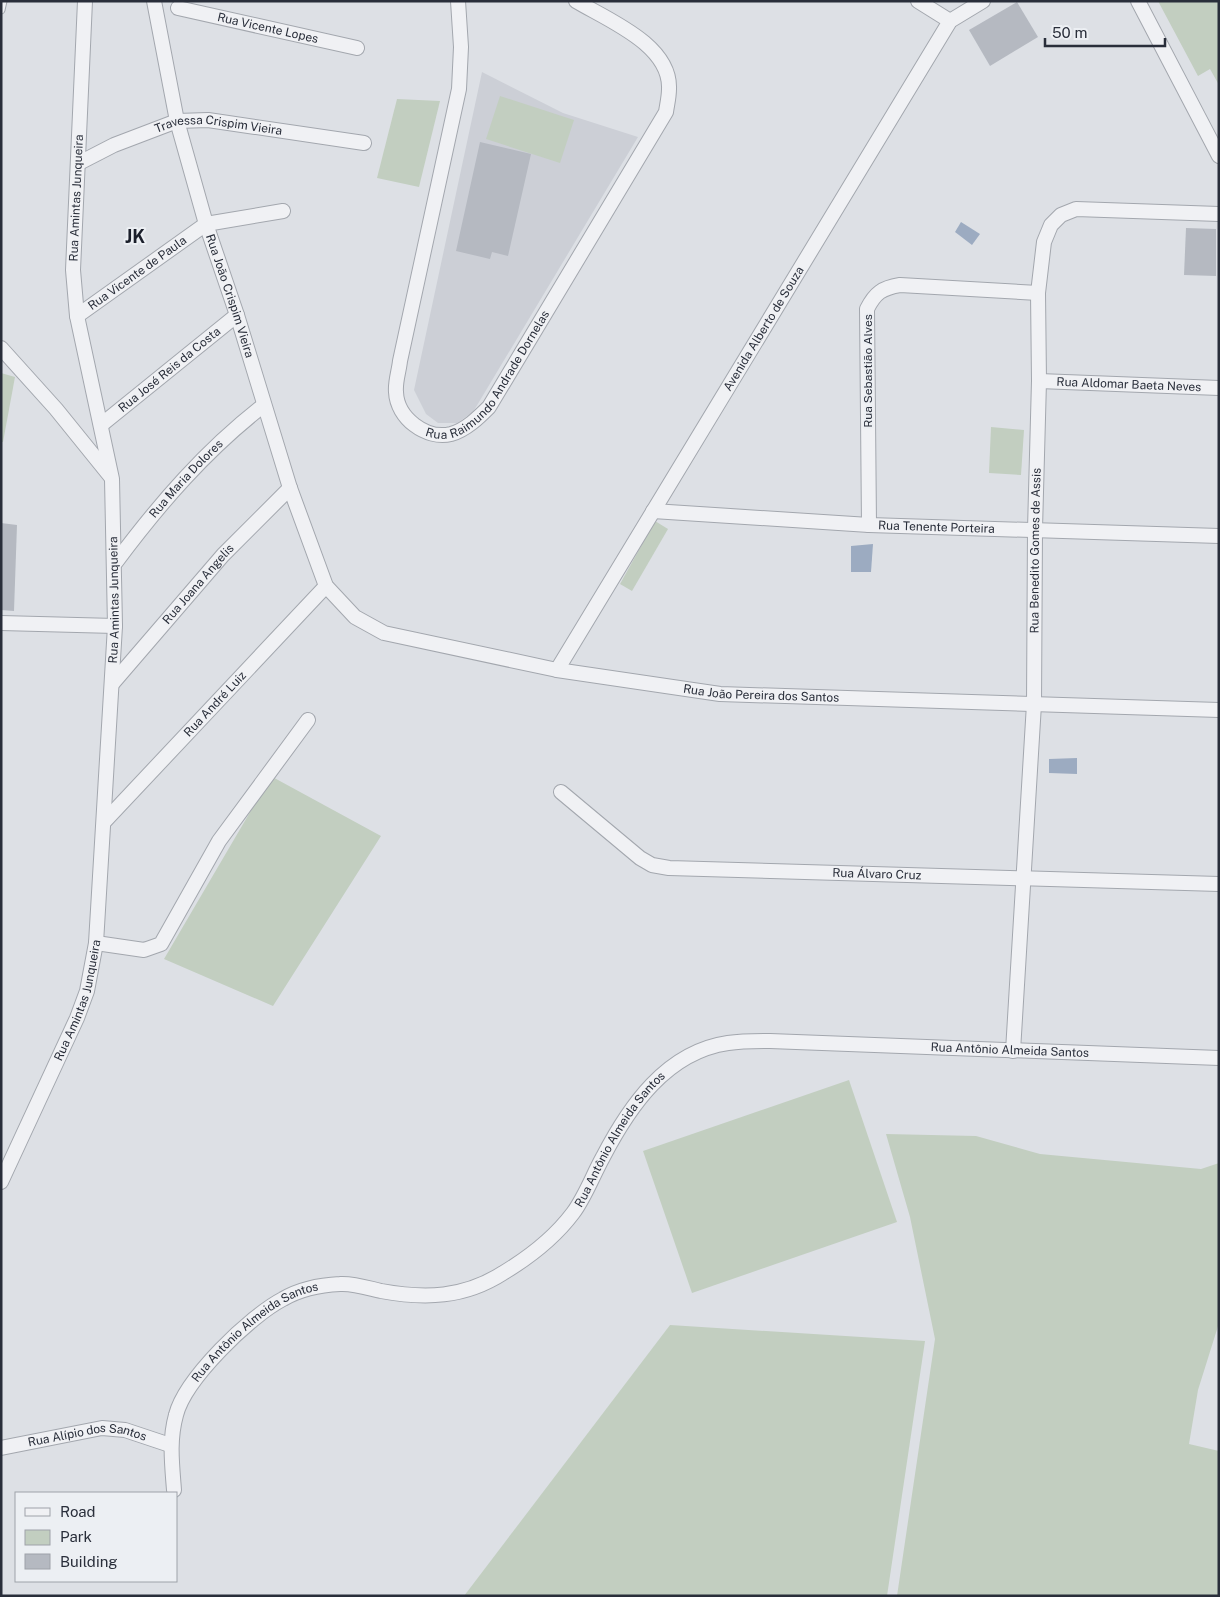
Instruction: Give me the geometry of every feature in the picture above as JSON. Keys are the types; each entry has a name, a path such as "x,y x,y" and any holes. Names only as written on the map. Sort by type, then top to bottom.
{"street":[{"name":"Rua Amintas Junqueira","path":"1,1182 77,1018 87,991 96,943 112,684 116,562 112,479 77,316 73,270 85,1"},
{"name":"Rua João Crispim Vieira","path":"154,1 177,121 206,224 237,315 290,488 326,586"},
{"name":"Rua Raimundo Andrade Dornelas","path":"458,1 461,47 459,89 400,361 396,392 400,409 410,422 428,433 451,434 473,422 489,407 666,112 670,88 661,60 642,40 576,1"},
{"path":"918,1 950,20"},
{"name":"Avenida Alberto de Souza","path":"557,670 950,20 983,1"},
{"path":"1138,1 1219,156"},
{"path":"157,19 182,5"},
{"name":"Rua Vicente Lopes","path":"182,5 357,48"},
{"name":"Travessa Crispim Vieira","path":"79,163 114,145 177,121 208,120 364,143"},
{"name":"Rua Benedito Gomes de Assis","path":"1013,1051 1034,704 1035,529 1039,381 1038,293 1044,242 1051,225 1061,215 1076,209 1219,214"},
{"name":"Rua Vicente de Paula","path":"77,316 206,224 283,211"},
{"name":"Rua Sebastião Alves","path":"869,525 867,308 874,294 886,288 900,285 1038,293"},
{"name":"Rua José Reis da Costa","path":"101,425 237,315"},
{"path":"1,348 56,409 112,479"},
{"name":"Rua Aldomar Baeta Neves","path":"1039,381 1219,388"},
{"name":"Rua Maria Dolores","path":"116,562 185,476 232,430 264,405"},
{"name":"Rua Joana Angelis","path":"112,684 223,555 290,488"},
{"name":"Rua Tenente Porteira","path":"653,511 869,525 1219,536"},
{"name":"Rua João Pereira dos Santos","path":"326,586 355,617 384,633 557,670 720,694 1219,710"},
{"name":"Rua André Luiz","path":"104,822 326,586"},
{"path":"1,623 115,626"},
{"path":"96,943 144,950 161,944 219,841 308,720"},
{"name":"Rua Álvaro Cruz","path":"561,792 640,858 652,865 669,868 1219,884"},
{"name":"Rua Antônio Almeida Santos","path":"174,1490 170,1445 176,1413 189,1388 212,1359 259,1316 283,1299 312,1288 342,1283 406,1295 438,1297 470,1288 502,1274 550,1238 574,1212 620,1125 640,1096 667,1070 697,1052 727,1043 770,1040 1219,1058"},
{"name":"Rua Alípio dos Santos","path":"1,1448 102,1428 125,1430 170,1445"}],"lane":[{"path":"1,10 3,1"}],"shaded area":[{"path":"482,72 563,113 638,137 473,412 457,423 438,423 426,414 414,390"}],"green space":[{"path":"1158,1 1219,1 1219,85 1210,69 1198,76"},
{"path":"500,96 574,120 560,163 486,139"},
{"path":"397,99 440,101 419,187 377,178"},
{"path":"1,373 15,377 3,442 1,442"},
{"path":"991,427 1024,430 1021,475 989,473"},
{"path":"655,521 668,529 632,591 620,584"},
{"path":"267,774 381,836 273,1006 164,959 256,802"},
{"path":"849,1080 897,1222 692,1293 643,1151"},
{"path":"886,1134 976,1136 1040,1154 1201,1169 1219,1163 1219,1323 1198,1390 1189,1444 1219,1451 1219,1596 897,1596 935,1339 910,1217"},
{"path":"670,1325 925,1341 887,1596 464,1596"}],"water":[{"path":"961,222 980,234 972,245 955,232"},
{"path":"873,544 871,572 851,572 851,546"},
{"path":"1077,758 1077,774 1049,773 1049,759"}],"building":[{"path":"1017,2 1038,37 990,66 969,30"},
{"path":"480,142 531,154 508,256 492,252 490,259 456,251"},
{"path":"1186,228 1216,229 1216,276 1184,275"},
{"path":"1,523 17,525 14,611 1,610"}],"district":[{"name":"JK","path":"135,236"}]}
